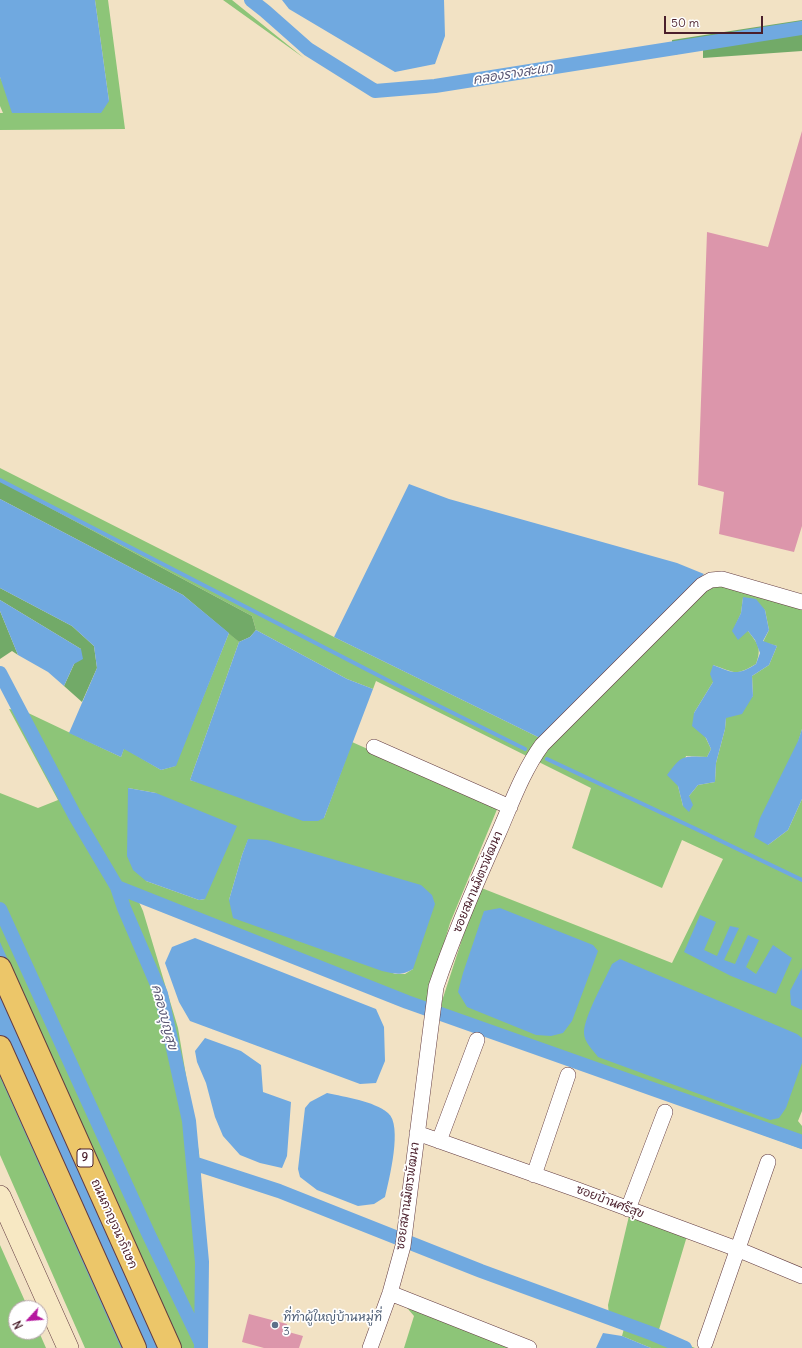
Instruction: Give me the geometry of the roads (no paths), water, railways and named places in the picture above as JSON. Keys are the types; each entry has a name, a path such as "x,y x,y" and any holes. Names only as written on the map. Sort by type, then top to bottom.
{"highway":[{"name":"ถนนกาญจนาภิเษก","path":"0,968 170,1348"},
{"path":"0,1047 135,1348"}],"main road":[{"path":"0,1196 68,1348"}],"street":[{"name":"ซอยสมานมิตรพัฒนา","path":"370,1348 390,1292 404,1241 436,987 447,953 526,769 542,745 702,585 711,580 722,579 802,602"},
{"path":"374,747 510,807"},
{"path":"439,1141 477,1040"},
{"path":"534,1175 568,1075"},
{"path":"628,1209 665,1112"},
{"name":"ซอยบ้านศรีสุข","path":"417,1133 737,1249 802,1276"},
{"path":"705,1343 768,1162"},
{"path":"390,1292 529,1348"}],"water":[{"path":"0,0 95,0 109,101 101,113 12,113 0,77"},
{"path":"282,0 444,0 445,36 435,64 395,72 289,9"},
{"path":"409,484 449,499 677,563 704,574 540,738 334,637"},
{"path":"0,499 183,595 229,633 176,766 161,770 124,749 121,757 69,733 97,668 94,646 72,626 0,588"},
{"path":"743,597 756,599 765,610 769,630 763,641 777,646 769,665 752,676 753,696 742,714 726,718 725,729 716,763 715,782 698,785 689,796 693,805 689,812 683,806 678,786 667,775 683,758 707,757 711,749 706,738 692,726 694,713 713,682 710,674 713,665 725,670 739,672 756,664 760,653 755,640 748,631 738,640 732,631 741,613"},
{"path":"0,600 81,649 83,659 74,664 64,686 48,672 18,655 0,611"},
{"path":"256,630 347,679 373,689 324,818 318,821 303,821 190,780 239,642 250,637"},
{"path":"802,729 802,799 788,830 768,845 754,837 760,818 798,741"},
{"path":"128,788 156,793 237,826 205,899 199,900 146,881 133,870 127,856"},
{"path":"248,839 267,840 421,885 432,895 435,904 413,969 405,973 398,974 382,971 233,918 229,900"},
{"path":"500,908 593,945 598,951 572,1021 563,1033 551,1036 536,1035 467,1007 458,992 484,911"},
{"path":"700,915 716,922 704,950 717,956 730,926 739,928 724,960 735,964 748,935 759,940 746,967 756,974 773,945 792,958 776,994 731,976 684,952"},
{"path":"195,938 376,1009 384,1027 385,1061 376,1083 360,1084 190,1021 179,1002 165,963 172,947"},
{"path":"0,942 180,1348 121,1348 0,1077"},
{"path":"620,959 797,1034 802,1038 802,1063 786,1108 779,1118 770,1120 598,1057 585,1040 584,1033 587,1017 612,964"},
{"path":"802,968 802,1010 791,1005 790,991"},
{"path":"205,1038 241,1051 261,1065 263,1092 291,1102 287,1156 282,1168 260,1163 240,1155 223,1136 215,1117 206,1083 197,1062 195,1051"},
{"path":"327,1093 375,1105 388,1113 392,1119 395,1140 394,1153 385,1197 374,1204 358,1206 317,1190 300,1177 298,1169 305,1108 310,1102"},
{"path":"603,1333 622,1336 651,1348 596,1348"}],"waterway":[{"name":"คลองรางสะแก","path":"251,0 308,49 375,91 435,86 802,28"},
{"path":"0,480 393,683 525,749"},
{"name":"คลองบุญสุข","path":"0,673 75,816 117,887 124,908 161,994 189,1121 202,1262 201,1348"},
{"path":"547,759 802,880"},
{"path":"117,887 407,1002 802,1142"},
{"path":"0,909 148,1233 200,1341"},
{"path":"193,1163 279,1191 481,1271 653,1334 685,1348"}],"place":[{"name":"ที่ทำผู้ใหญ่บ้านหมู่ที่ 3","path":"275,1325"}]}
